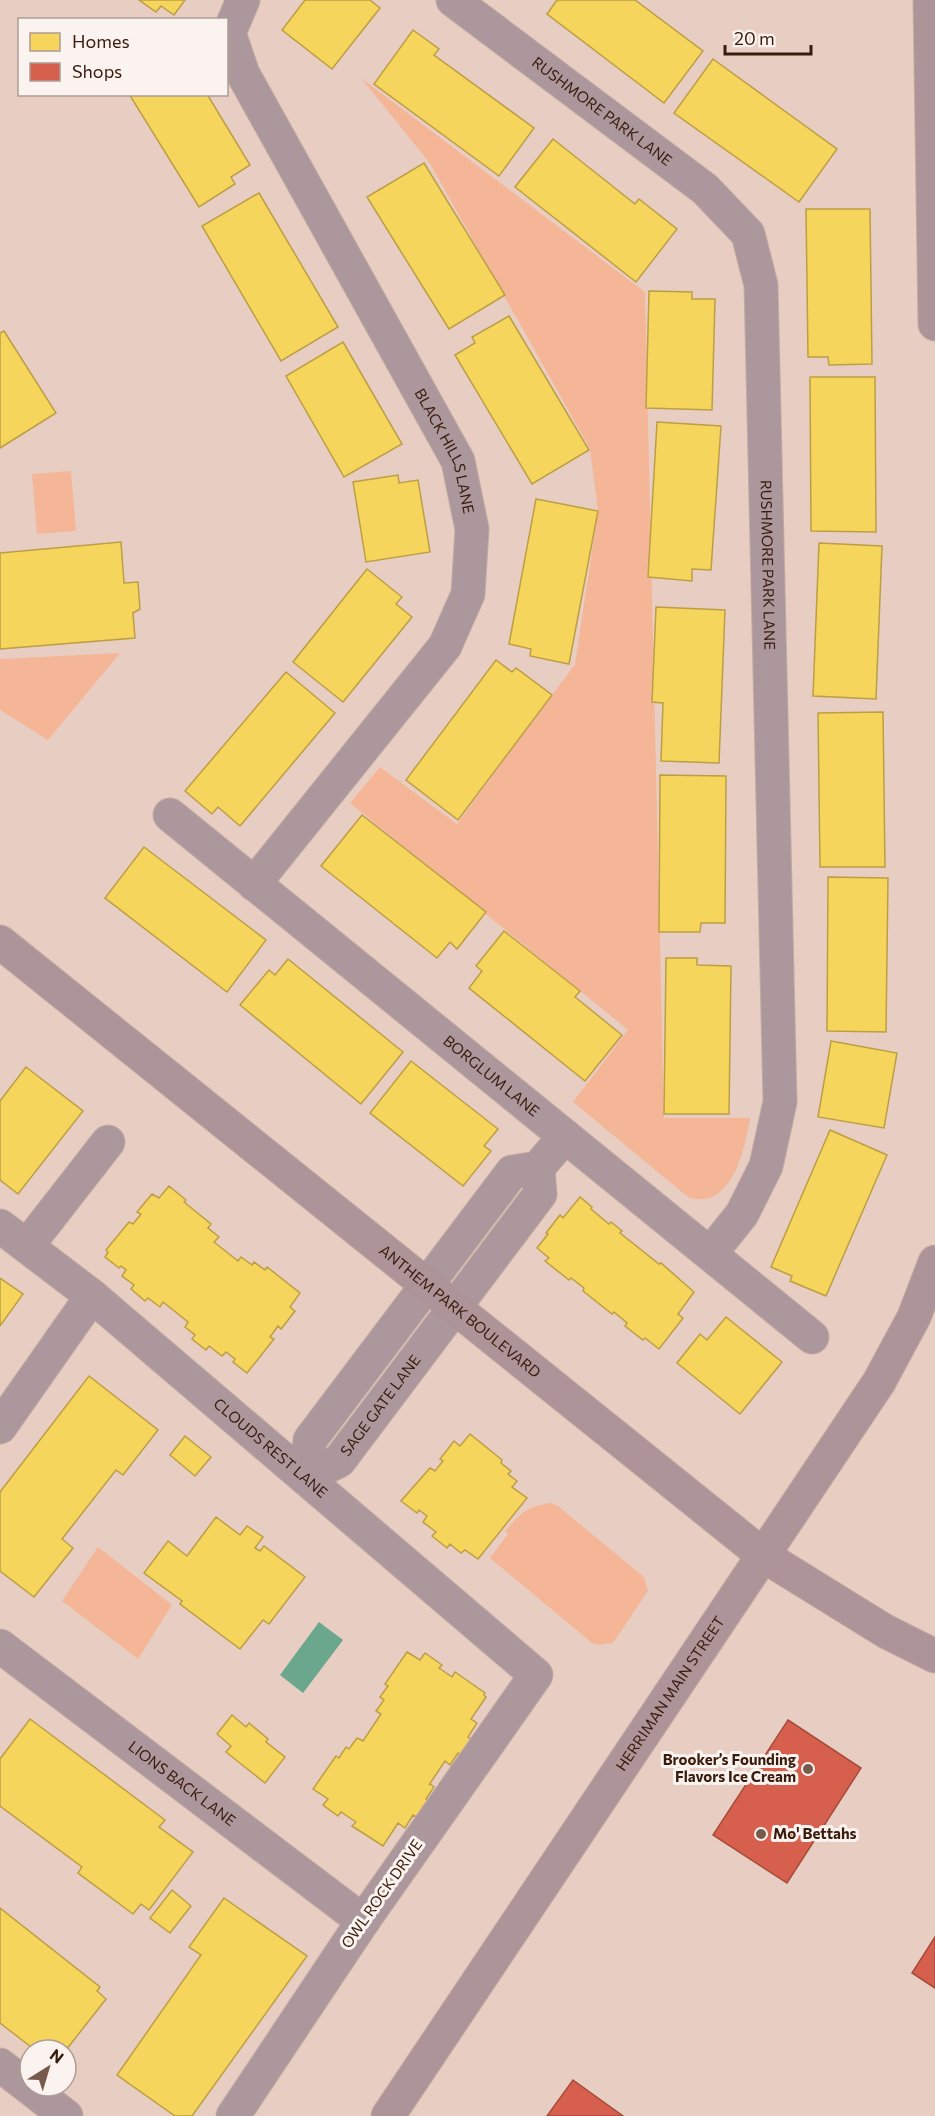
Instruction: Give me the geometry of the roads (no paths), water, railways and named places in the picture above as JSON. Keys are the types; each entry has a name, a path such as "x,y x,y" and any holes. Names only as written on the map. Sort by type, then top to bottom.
{"main road":[{"path":"930,0 935,324"},
{"name":"ANTHEM PARK BOULEVARD","path":"0,942 764,1556 885,1631 935,1656"},
{"name":"HERRIMAN MAIN STREET","path":"388,2116 879,1382 914,1317 935,1262"}],"street":[{"name":"BLACK HILLS LANE","path":"243,0 229,33 243,74 458,461 472,529 468,594 445,646 254,884"},
{"name":"RUSHMORE PARK LANE","path":"453,0 705,189 748,234 761,285 780,1102 766,1166 742,1214 710,1254"},
{"name":"BORGLUM LANE","path":"170,815 812,1337"},
{"path":"306,1477 310,1440 512,1172 538,1168 565,1136"},
{"path":"27,1246 108,1142"},
{"name":"SAGE GATE LANE","path":"306,1477 339,1461 540,1194 538,1168"},
{"name":"CLOUDS REST LANE","path":"0,1226 92,1296 536,1676"},
{"path":"0,1427 92,1296"},
{"name":"LIONS BACK LANE","path":"0,1646 363,1921"},
{"name":"OWL ROCK DRIVE","path":"233,2116 363,1921 536,1676"},
{"path":"0,2066 66,2116"}],"place":[{"name":"Brooker’s Founding Flavors Ice Cream","path":"808,1769"},
{"name":"Mo' Bettahs","path":"761,1834"}]}
